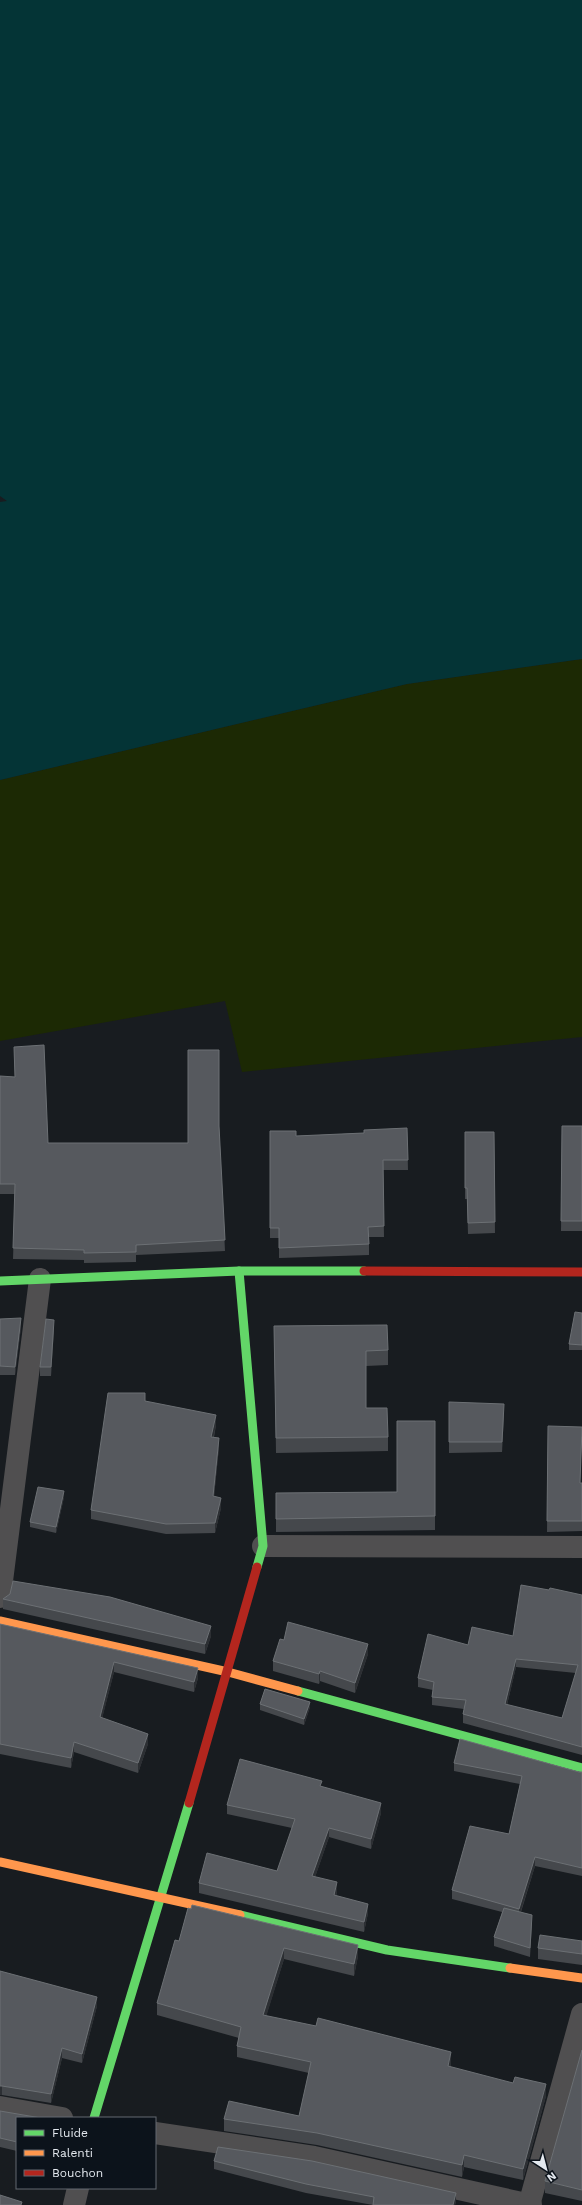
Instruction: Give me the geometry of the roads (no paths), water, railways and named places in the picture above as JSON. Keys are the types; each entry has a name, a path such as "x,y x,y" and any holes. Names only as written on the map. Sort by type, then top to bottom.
{"street":[{"path":"0,1281 239,1271 582,1272"},
{"path":"94,2117 159,1896 228,1672 263,1546 239,1271"},
{"path":"0,1597 40,1279"},
{"path":"263,1546 582,1547"},
{"path":"0,1621 228,1672 582,1768"},
{"path":"0,1862 159,1896 387,1950 582,1978"},
{"path":"156,2133 314,2157 530,2205 582,2014"},
{"path":"0,2107 56,2117"},
{"path":"74,2205 78,2189"}],"water":[{"path":"0,0 582,0 582,659 407,684 0,780 0,502 7,501 0,496"}]}
